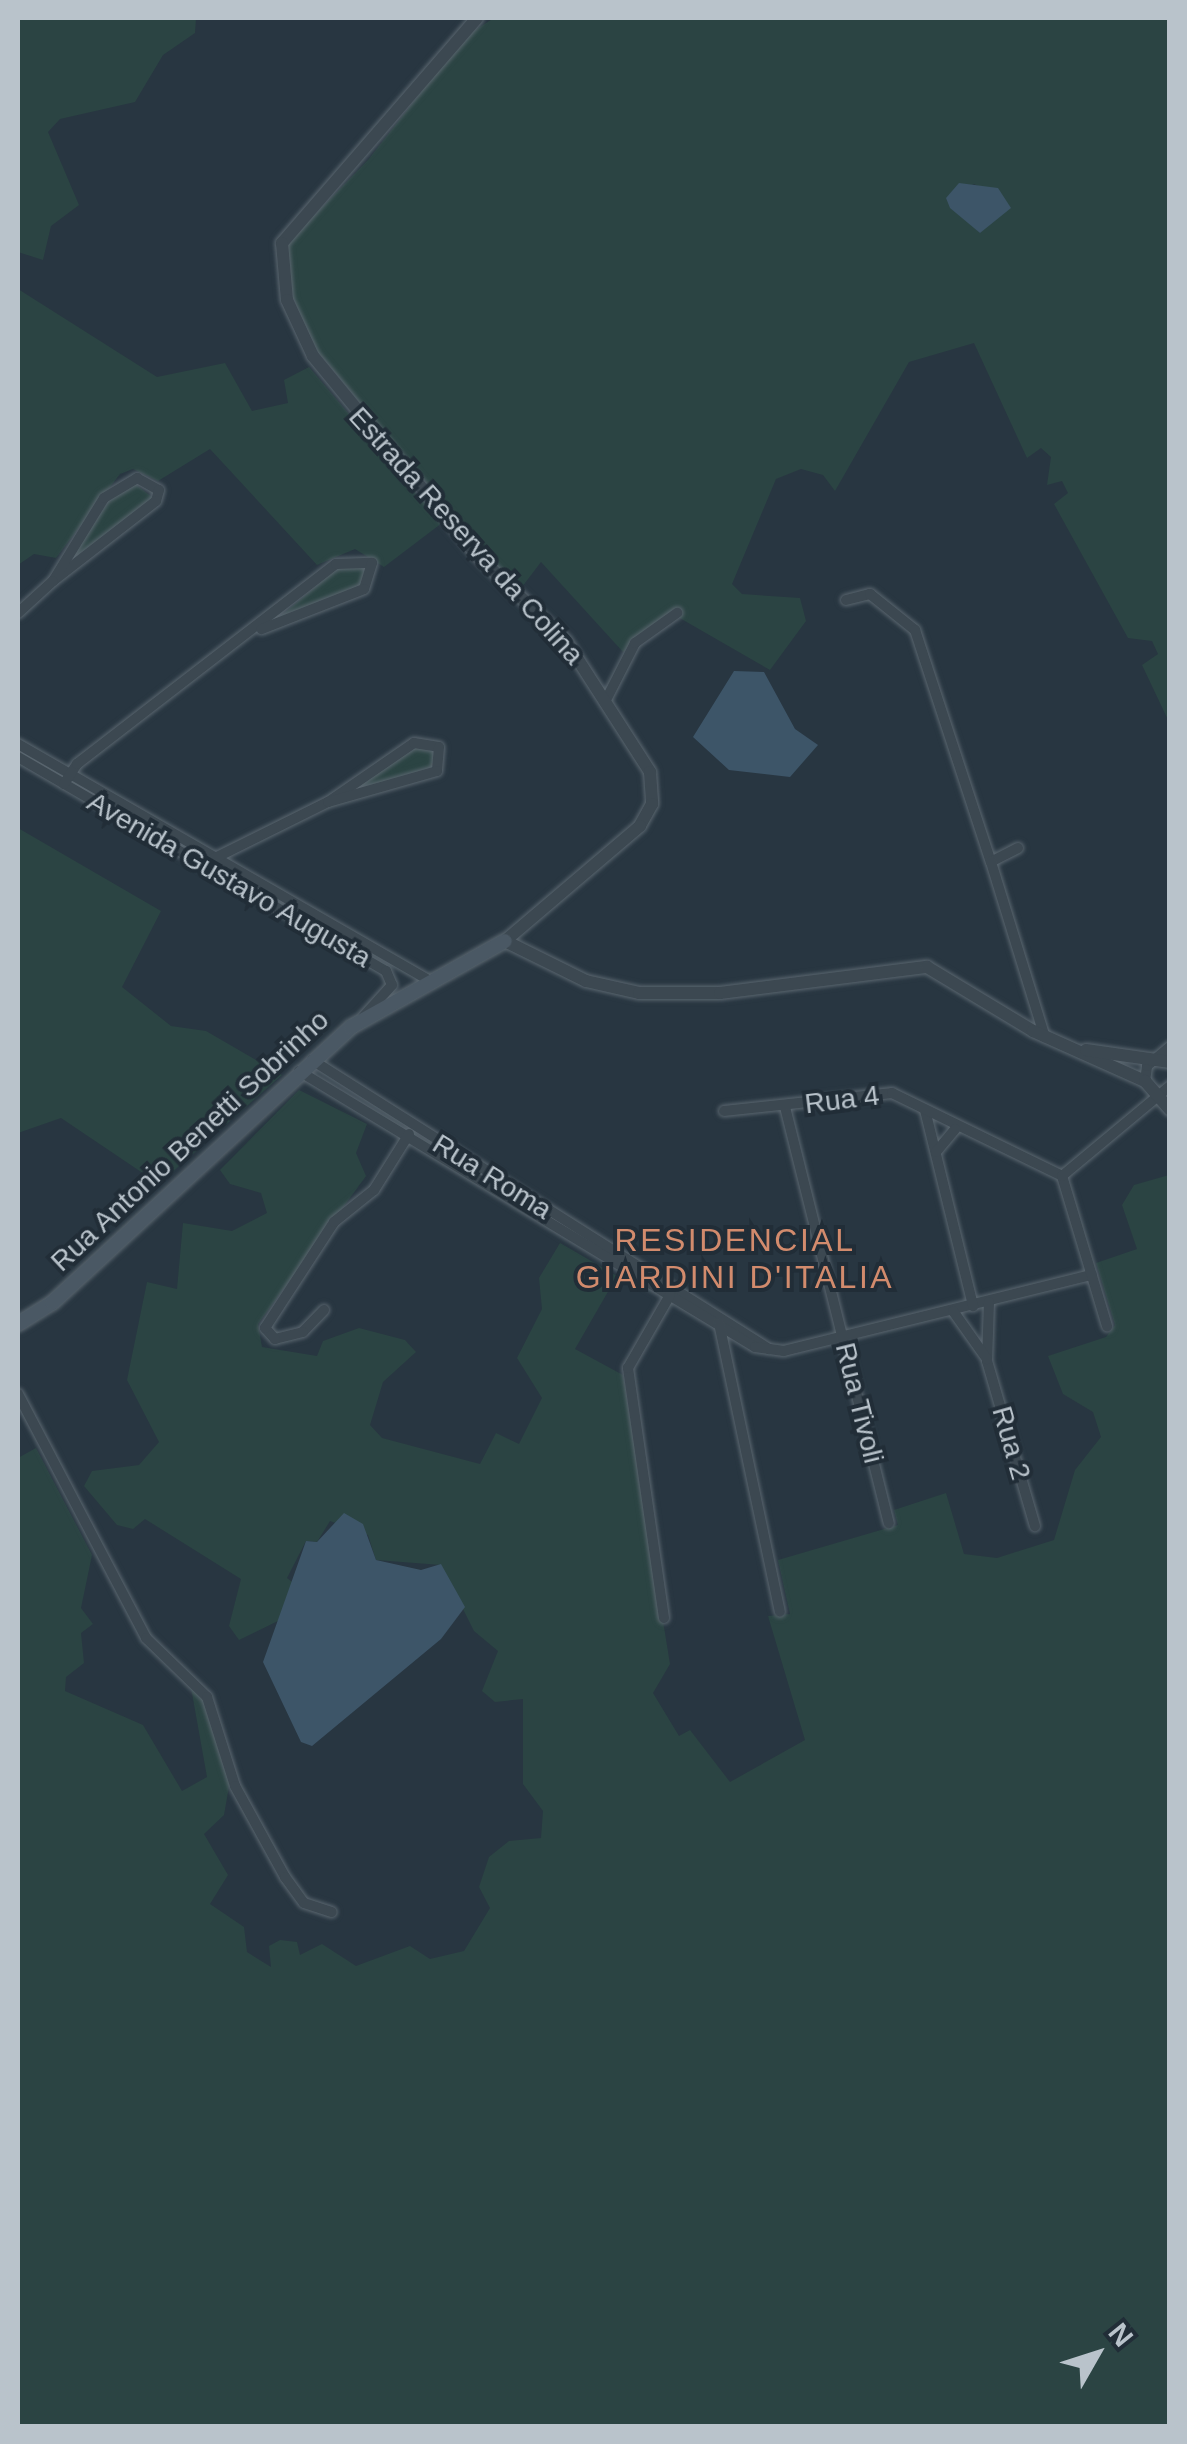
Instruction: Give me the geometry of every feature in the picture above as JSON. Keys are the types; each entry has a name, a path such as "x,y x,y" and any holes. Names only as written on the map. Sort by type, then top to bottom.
{"main road":[{"name":"Rua Antonio Benetti Sobrinho","path":"18,1324 52,1303 299,1071 360,1020 426,979 504,941"}],"street":[{"name":"Estrada Reserva da Colina","path":"477,18 362,158 288,228 287,300 356,415 493,574 566,642 607,698 650,772 647,817 611,859 504,941"},
{"path":"18,613 53,580 156,501 156,485 120,482 53,580"},
{"path":"67,779 262,629 345,559 372,563 364,589 262,629"},
{"path":"846,600 878,598 915,630 1045,1037"},
{"path":"607,698 635,643 676,613"},
{"path":"209,862 328,802 414,743 439,747 437,772 328,802"},
{"name":"Avenida Gustavo Augusta","path":"18,744 67,779 386,971 392,985 360,1020"},
{"name":"Avenida Gustavo Augusta","path":"18,757 67,779"},
{"path":"991,862 1018,848"},
{"name":"Avenida Gustavo Augusta","path":"209,862 426,979"},
{"path":"504,941 586,981 638,993 720,993 928,967 1045,1037 1165,1090"},
{"path":"1144,1081 1156,1055 1170,1047"},
{"path":"1079,1050 1156,1055 1170,1062"},
{"name":"Rua Roma","path":"312,1060 410,1134"},
{"name":"Rua Roma","path":"299,1071 410,1134 670,1295 769,1350 842,1336"},
{"path":"1165,1090 1170,1110"},
{"path":"1106,1326 1062,1176 1165,1090"},
{"name":"Rua 4","path":"724,1111 785,1108 892,1094 955,1129 1062,1176"},
{"name":"Rua Tivoli","path":"785,1108 889,1523"},
{"path":"924,1110 973,1306"},
{"path":"936,1152 955,1129"},
{"path":"324,1310 303,1332 275,1338 264,1328 334,1222 374,1190 410,1134"},
{"path":"842,1336 1092,1275"},
{"path":"664,1618 628,1368 670,1295"},
{"name":"Rua 2","path":"987,1361 989,1302"},
{"name":"Rua 2","path":"954,1310 987,1361 1035,1526"},
{"path":"719,1322 780,1612"},
{"path":"18,1394 138,1626 207,1697 236,1786 285,1876 304,1903 332,1912"}],"green space":[{"path":"18,18 196,18 195,33 163,55 135,102 60,119 48,132 79,205 51,226 43,260 18,252"},
{"path":"494,18 1169,18 1169,722 1142,665 1158,654 1152,641 1128,638 1054,504 1068,493 1062,481 1047,485 1051,457 1041,448 1027,458 974,343 909,362 835,491 823,475 801,469 776,479 732,584 742,594 800,598 806,621 770,670 671,613 623,652 541,562 522,587 489,559 314,347 291,293 288,242 368,160 464,37","holes":["974,184 1005,200 980,233 946,198"]},
{"path":"18,289 157,377 225,363 252,411 288,403 284,380 309,367 442,523 384,567 355,549 317,565 210,449 158,481 133,469 120,474 56,558 34,554 18,565"},
{"path":"134,483 153,498 70,561 115,491"},
{"path":"366,562 366,583 274,622 335,570"},
{"path":"416,746 434,748 438,767 345,795"},
{"path":"18,828 161,911 122,987 171,1026 206,1031 282,1075 159,1184 61,1118 18,1133"},
{"path":"299,1090 367,1124 356,1153 366,1176 258,1324 262,1347 317,1356 323,1341 359,1328 405,1340 416,1352 383,1382 370,1425 382,1438 480,1464 496,1433 519,1444 542,1398 517,1358 542,1309 539,1278 560,1243 617,1276 575,1349 623,1375 670,1664 653,1693 679,1736 690,1730 730,1782 805,1740 768,1616 790,1614 778,1560 898,1525 894,1510 946,1493 964,1554 997,1558 1054,1540 1075,1470 1101,1437 1093,1412 1063,1394 1048,1356 1106,1337 1115,1325 1096,1263 1137,1249 1122,1205 1134,1185 1169,1175 1169,2426 18,2426 18,1458 36,1448 92,1555 81,1608 93,1624 81,1633 84,1663 66,1677 65,1691 143,1725 182,1791 207,1777 190,1682 200,1690 230,1781 224,1815 204,1834 228,1875 210,1904 244,1927 247,1952 271,1967 269,1946 280,1940 297,1942 300,1955 322,1944 356,1966 410,1946 430,1959 464,1951 490,1908 479,1887 489,1857 509,1841 541,1838 543,1811 523,1784 523,1699 495,1702 482,1691 498,1651 474,1631 441,1565 376,1560 368,1535 330,1521 317,1542 306,1541 287,1578 296,1585 284,1618 239,1640 229,1626 241,1579 145,1519 133,1529 117,1525 84,1486 92,1471 139,1465 159,1442 127,1380 147,1282 177,1289 183,1223 232,1231 267,1213 261,1193 230,1184 220,1170"}],"water":[{"path":"959,183 998,188 1011,208 980,233 950,208 946,198"},
{"path":"734,671 764,672 795,729 818,745 790,777 729,770 693,737"},
{"path":"344,1513 363,1524 376,1560 421,1570 441,1564 465,1607 441,1639 312,1746 301,1742 263,1662 306,1541 317,1542"}],"district":[{"name":"RESIDENCIAL GIARDINI D'ITALIA","path":"735,1260"}]}
